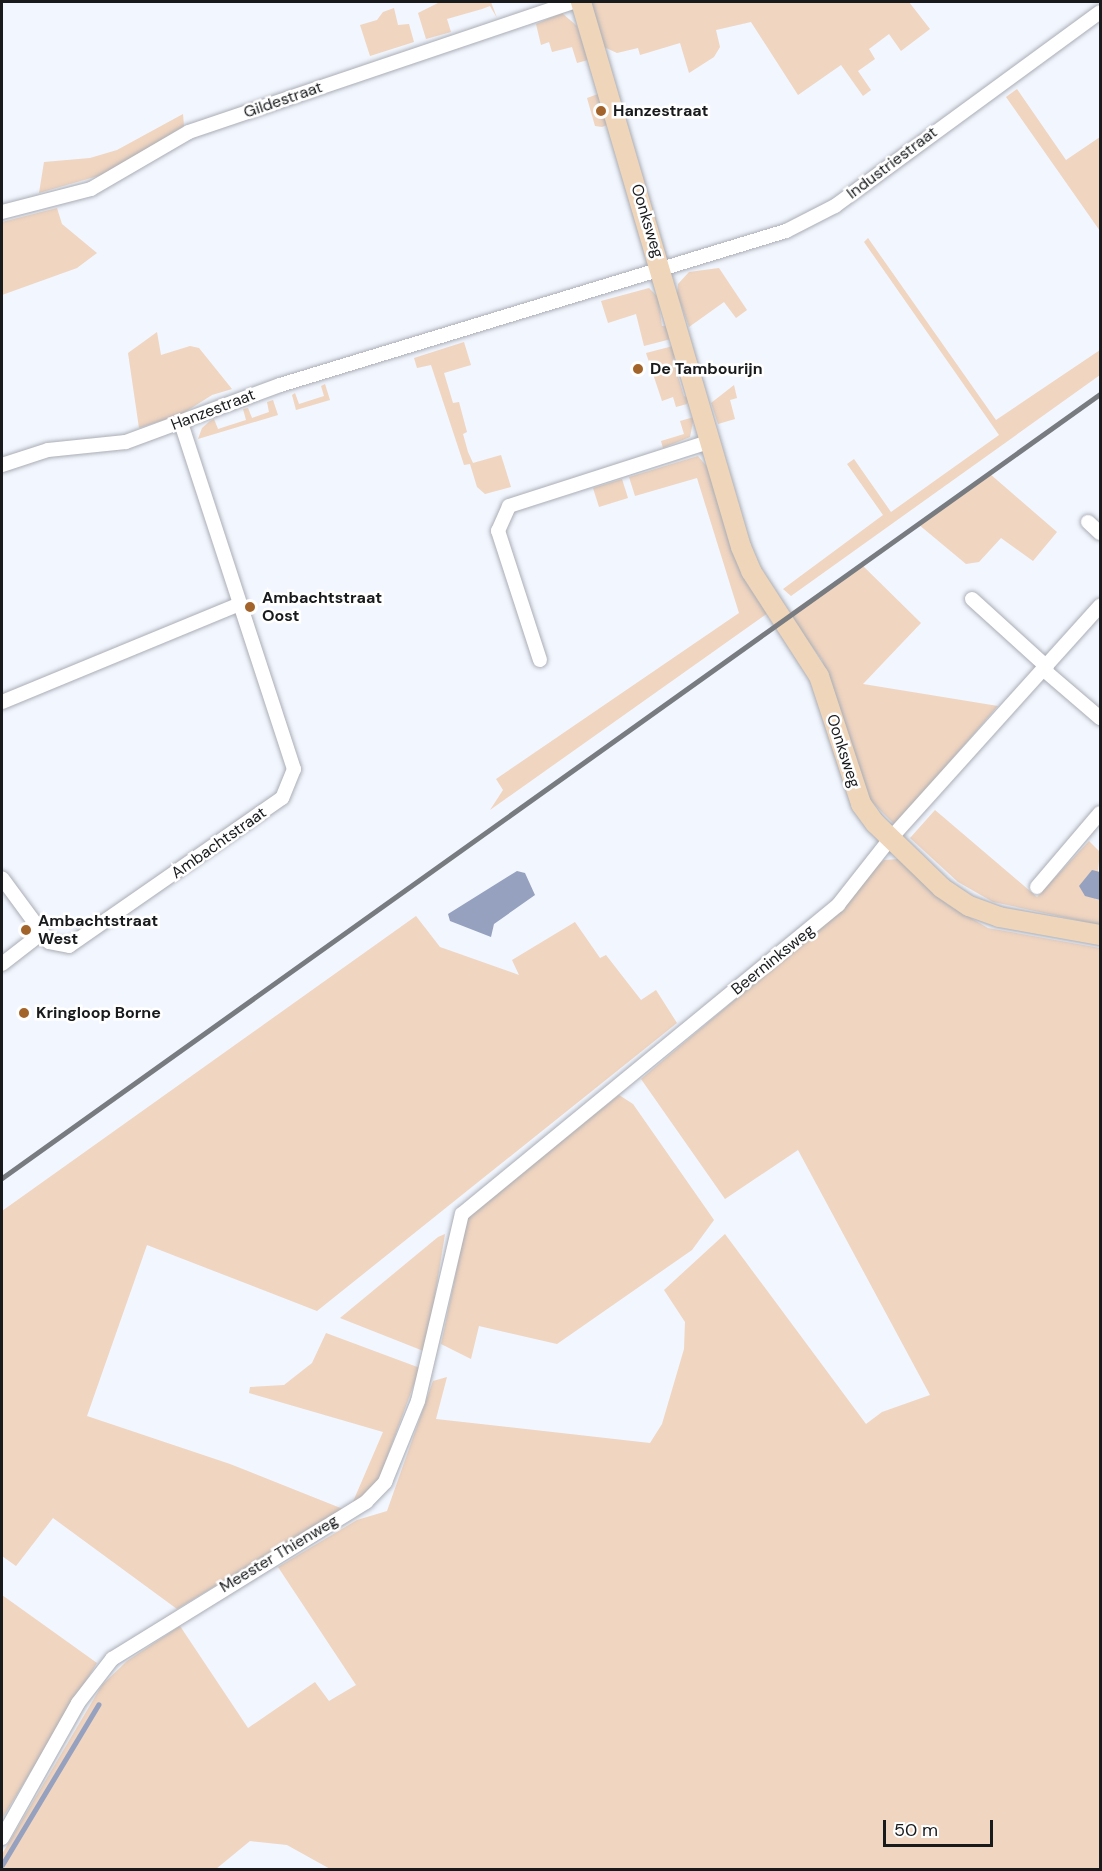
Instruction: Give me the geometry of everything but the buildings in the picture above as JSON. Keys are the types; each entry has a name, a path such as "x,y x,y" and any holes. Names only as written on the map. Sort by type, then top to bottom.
{"main road":[{"name":"Oonksweg","path":"581,2 663,270 751,571 809,655 819,676 861,804 890,839 942,888 969,906 999,916 1101,935"}],"street":[{"name":"Gildestraat","path":"2,212 92,189 189,132 573,2"},
{"name":"Industriestraat","path":"663,270 786,231 835,206 1101,12"},
{"name":"Hanzestraat","path":"2,465 48,450 126,442 280,385 663,270"},
{"name":"Ambachtstraat","path":"42,933 58,946 79,941 288,790 292,760 181,423"},
{"path":"540,660 498,531 509,506 712,441"},
{"path":"1088,522 1101,533"},
{"path":"972,599 1101,718"},
{"path":"2,702 240,604"},
{"name":"Beerninksweg","path":"462,1214 838,905 890,839 1101,606"},
{"path":"1037,887 1101,813"},
{"path":"2,878 42,933 2,964"},
{"name":"Meester Thienweg","path":"2,1838 78,1703 112,1659 366,1502 386,1482 418,1401 462,1214"}],"shaded area":[{"path":"440,2 491,2 497,18 490,6 447,19 451,32 426,39 418,13"},
{"path":"591,2 909,2 930,29 901,51 889,34 869,49 875,59 858,71 871,90 863,96 841,65 798,95 751,22 716,30 720,47 714,57 689,73 680,43 640,55 638,48 617,53 604,47"},
{"path":"394,8 398,25 409,24 414,42 370,56 360,25 377,20 383,12"},
{"path":"562,13 577,26 588,60 577,63 572,47 552,52 549,42 541,45 536,24"},
{"path":"1017,89 1066,160 1100,137 1100,231 1006,97"},
{"path":"598,94 607,125 602,127 595,126 587,98"},
{"path":"183,114 184,126 105,174 39,193 44,162 90,158 117,150"},
{"path":"57,208 62,224 97,253 77,268 2,295 2,222"},
{"path":"868,238 996,420 1100,350 1100,375 791,596 783,589 883,515 847,464 854,459 891,512 999,435 864,242"},
{"path":"719,268 747,310 736,318 724,302 689,327 677,294 678,284 689,272"},
{"path":"649,288 658,297 662,326 668,326 671,339 644,346 636,314 608,323 601,301"},
{"path":"157,332 161,355 190,346 199,348 232,389 212,395 182,414 139,428 128,353"},
{"path":"464,342 471,365 444,373 453,403 459,402 467,432 463,434 468,452 473,463 501,455 511,487 485,494 477,487 470,464 464,465 431,365 417,368 414,358"},
{"path":"673,346 676,355 673,360 684,396 689,398 687,404 676,407 673,397 662,401 646,353"},
{"path":"325,384 330,400 296,410 292,395 295,393 299,404 324,396 321,386"},
{"path":"734,385 737,398 730,400 735,419 718,424 711,403"},
{"path":"273,400 278,415 198,439 202,428 210,421 214,419 218,429 246,420 243,409 248,408 252,418 269,412 267,402"},
{"path":"694,417 690,437 663,448 661,441 684,434 680,421"},
{"path":"698,456 708,468 741,573 768,613 490,810 503,790 496,779 739,613 697,478 635,496 629,477"},
{"path":"990,474 1057,532 1033,561 1001,538 979,562 966,564 918,524"},
{"path":"622,479 628,498 599,507 593,488"},
{"path":"861,564 921,623 863,684 998,706 895,825 865,795 822,660 788,614"},
{"path":"935,810 1037,897 1089,841 1100,852 1095,899 1100,900 1100,925 993,902 958,882 910,838"},
{"path":"898,859 947,904 988,928 1100,948 1100,1869 332,1870 287,1845 250,1841 216,1869 2,1870 2,1854 102,1685 127,1661 180,1626 248,1728 315,1682 329,1701 356,1685 278,1567 357,1520 387,1511 433,1381 447,1377 436,1419 650,1443 662,1424 684,1349 685,1322 664,1290 725,1234 866,1424 882,1412 930,1395 798,1150 725,1199 641,1079 821,927 872,870 884,860"},
{"path":"416,916 440,947 519,975 512,960 575,922 600,958 606,955 641,1000 656,990 677,1023 317,1311 147,1245 87,1416 230,1464 343,1509 177,1609 53,1518 16,1566 2,1556 2,1211"},
{"path":"619,1095 633,1104 714,1220 692,1250 557,1344 479,1326 471,1359 441,1344 468,1215"},
{"path":"445,1234 426,1352 340,1318 438,1237"},
{"path":"326,1333 420,1368 375,1490 352,1504 383,1432 249,1393 250,1387 284,1385 312,1363"},
{"path":"2,1595 97,1663 2,1819"}],"water":[{"path":"1092,870 1100,872 1100,900 1085,896 1079,886"},
{"path":"517,871 525,873 535,895 494,924 491,937 450,921 448,914"}],"waterway":[{"path":"2,1865 98,1705"}],"railway":[{"path":"2,1178 1100,394"}],"place":[{"name":"Hanzestraat","path":"601,111"},
{"name":"De Tambourijn","path":"638,369"},
{"name":"Ambachtstraat Oost","path":"250,607"},
{"name":"Ambachtstraat West","path":"26,930"},
{"name":"Kringloop Borne","path":"24,1013"}]}
